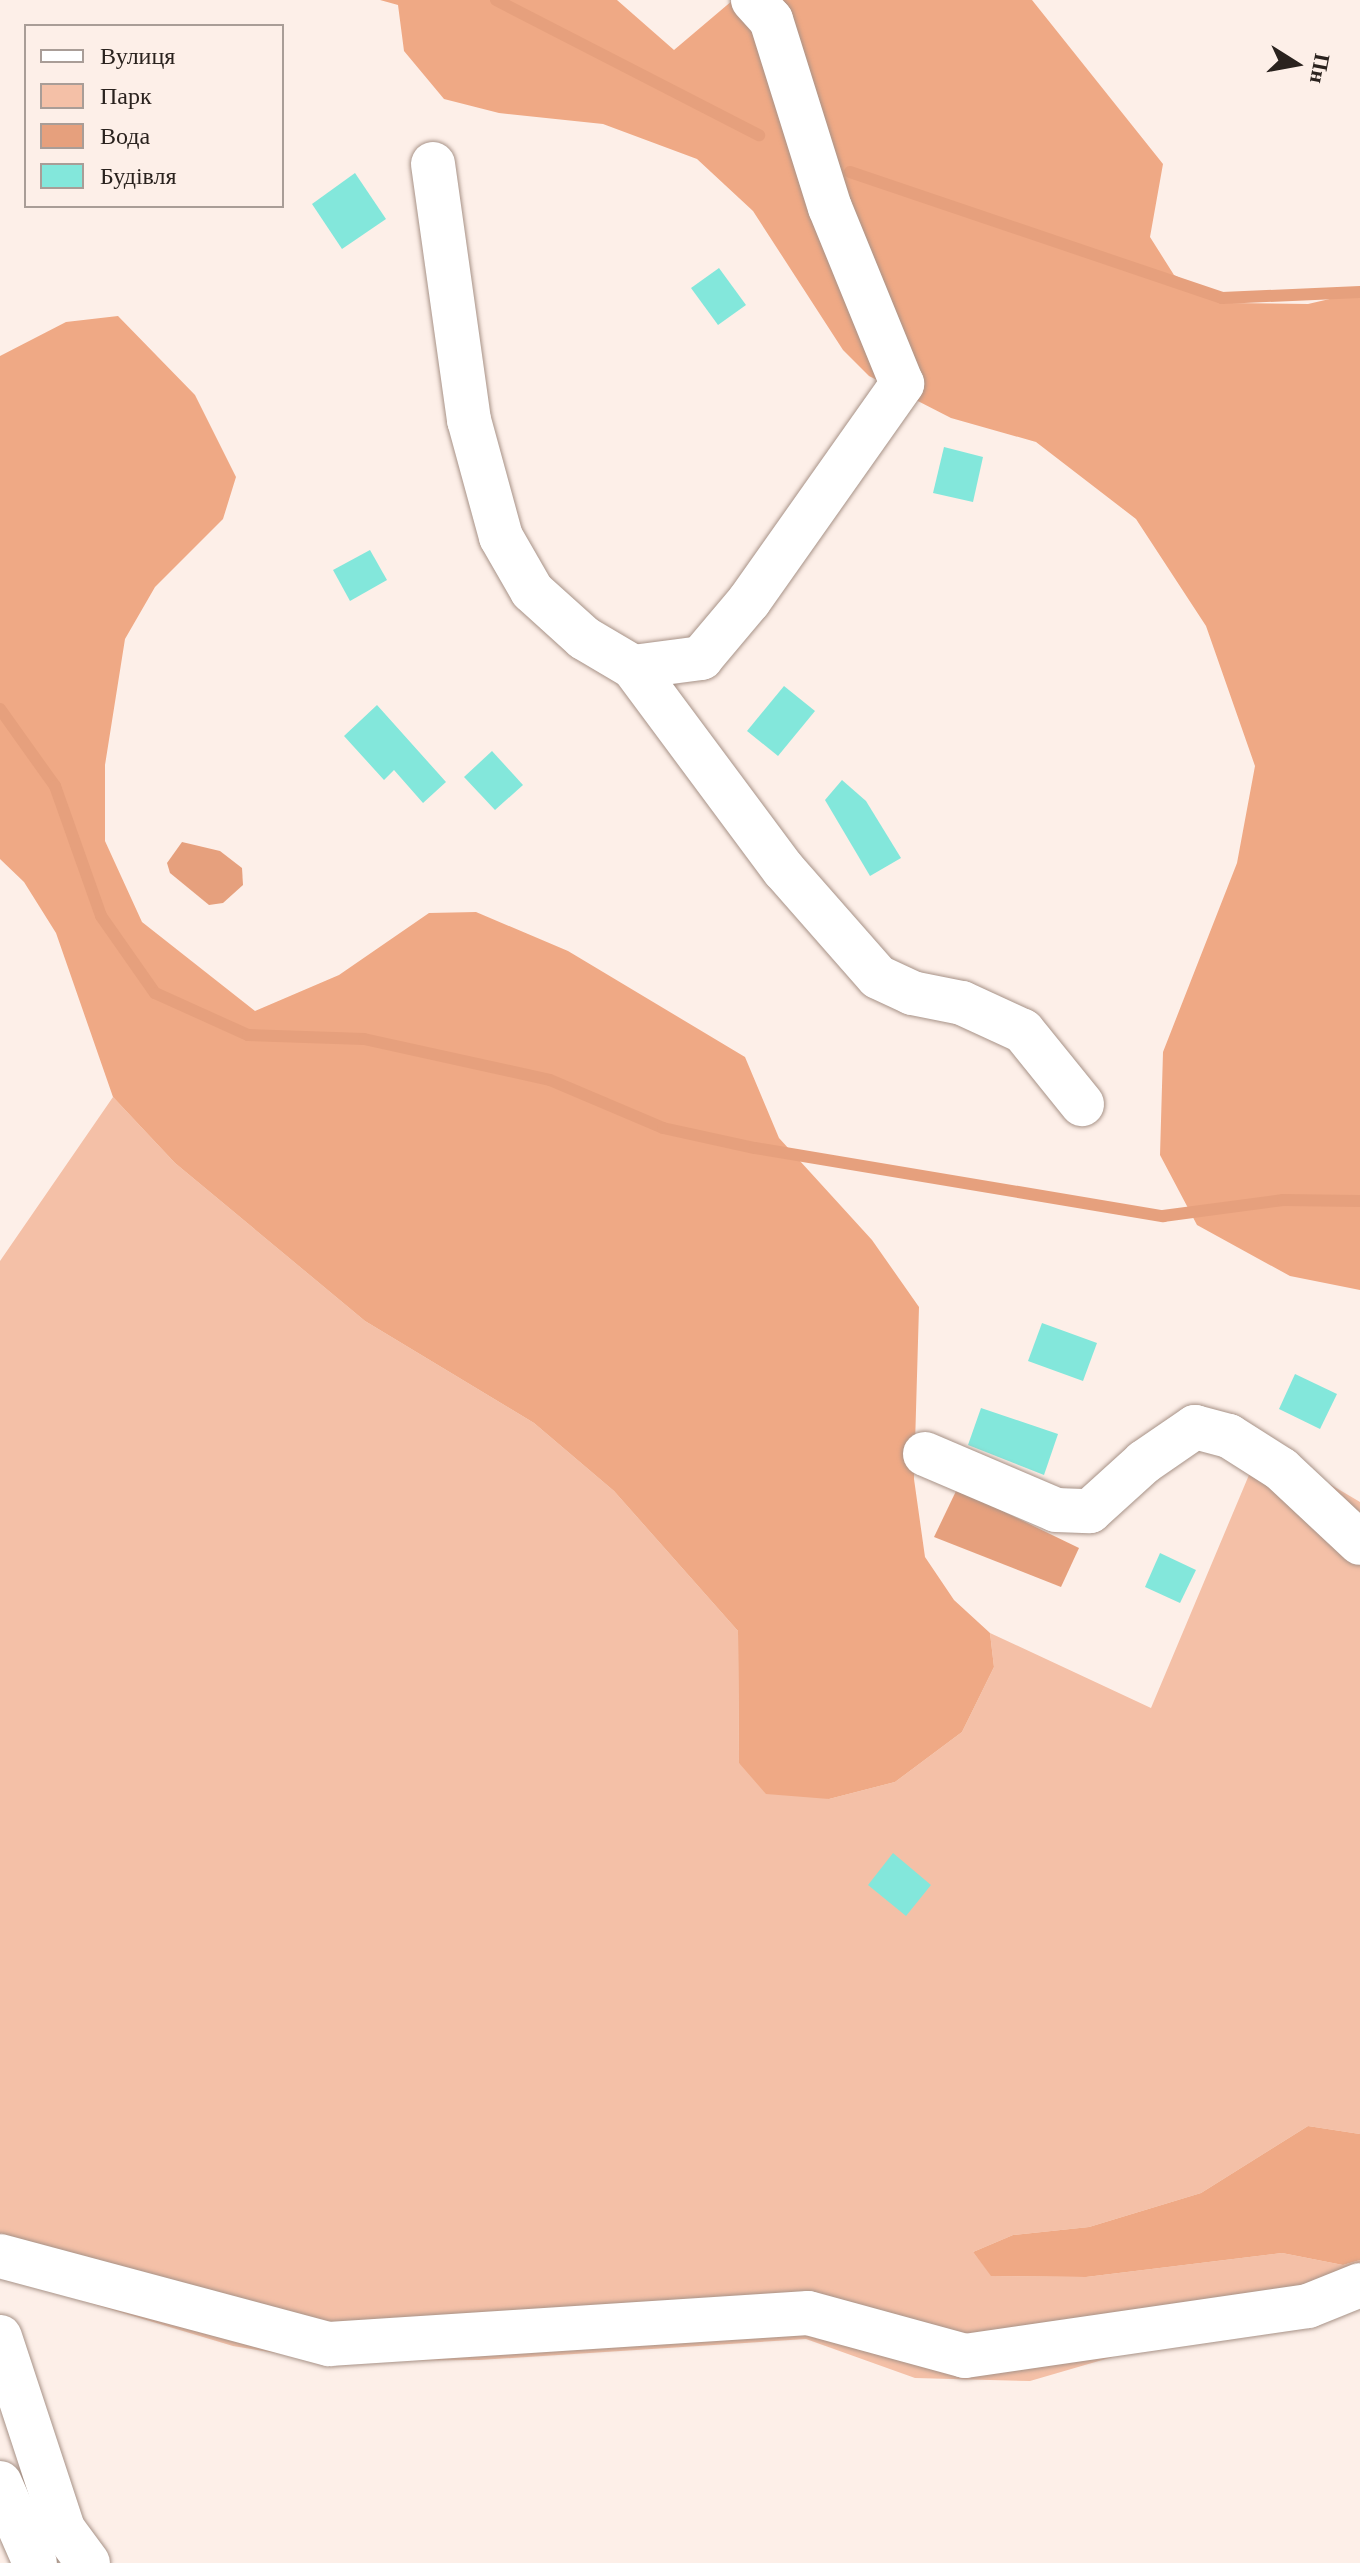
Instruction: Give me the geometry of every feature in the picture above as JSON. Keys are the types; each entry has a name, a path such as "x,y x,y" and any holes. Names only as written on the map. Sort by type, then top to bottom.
{"street":[{"path":"633,667 701,658 749,601 902,384 830,208 771,20 753,0"},
{"path":"433,164 469,420 501,537 532,591 584,638 633,667 839,939 878,977 912,993 962,1003 1023,1031 1082,1104"},
{"path":"925,1454 1056,1510 1090,1511 1144,1462 1195,1427 1229,1436 1281,1469 1360,1543"},
{"path":"0,2256 329,2344 808,2313 965,2356 1308,2306 1360,2285"},
{"path":"0,2337 63,2529 88,2563"},
{"path":"0,2483 35,2563"}],"green space":[{"path":"113,1097 175,1163 365,1321 534,1423 614,1491 738,1631 739,1763 829,1799 895,1782 962,1732 994,1667 990,1633 1151,1708 1262,1444 1360,1502 1360,2134 1308,2126 1201,2193 1089,2227 1013,2235 973,2252 992,2276 1086,2277 1282,2253 1343,2265 1360,2260 1360,2306 1164,2342 1030,2381 915,2378 806,2339 479,2360 326,2361 233,2346 0,2276 0,1261"}],"shaded area":[{"path":"380,0 617,0 674,50 733,0 1032,0 1163,164 1150,237 1174,275 1230,303 1308,304 1360,292 1360,1290 1290,1276 1197,1225 1160,1155 1163,1052 1237,863 1255,766 1206,626 1136,519 1036,442 951,418 869,376 843,350 753,211 697,159 603,124 499,113 444,99 404,51 398,5"},
{"path":"118,316 195,395 236,477 223,519 155,587 125,639 105,765 105,841 142,922 255,1011 339,975 429,913 476,912 568,951 745,1057 779,1138 872,1240 919,1307 914,1479 925,1557 954,1600 990,1633 994,1667 962,1732 895,1782 829,1799 766,1794 739,1763 738,1631 614,1491 534,1423 365,1321 175,1163 113,1097 56,933 24,882 0,859 0,356 66,322"},
{"path":"1308,2126 1360,2134 1360,2260 1343,2265 1282,2253 1086,2277 991,2276 973,2252 1013,2235 1089,2227 1201,2193"}],"water":[{"path":"182,842 220,851 242,868 243,885 223,903 209,905 170,873 167,863"},
{"path":"957,1489 1079,1548 1061,1587 934,1537"}],"building":[{"path":"355,173 386,219 342,249 312,204"},
{"path":"719,268 746,305 718,325 691,288"},
{"path":"944,447 983,457 973,502 933,493"},
{"path":"370,550 387,580 350,601 333,570"},
{"path":"784,686 815,711 778,756 747,731"},
{"path":"377,705 446,782 423,803 394,770 384,780 344,736"},
{"path":"492,751 523,785 495,810 464,777"},
{"path":"842,780 866,801 901,858 870,876 825,800"},
{"path":"1042,1323 1097,1343 1083,1381 1028,1361"},
{"path":"1295,1374 1337,1394 1320,1429 1279,1409"},
{"path":"981,1408 1058,1434 1044,1475 968,1445"},
{"path":"1160,1553 1196,1570 1180,1603 1145,1587"},
{"path":"893,1853 931,1885 906,1916 868,1885"}],"waterway":[{"path":"496,0 759,135"},
{"path":"850,172 1222,298 1360,292"},
{"path":"0,709 55,786 101,916 155,993 248,1035 364,1039 550,1080 663,1128 755,1148 1163,1216 1283,1200 1360,1201"}]}
